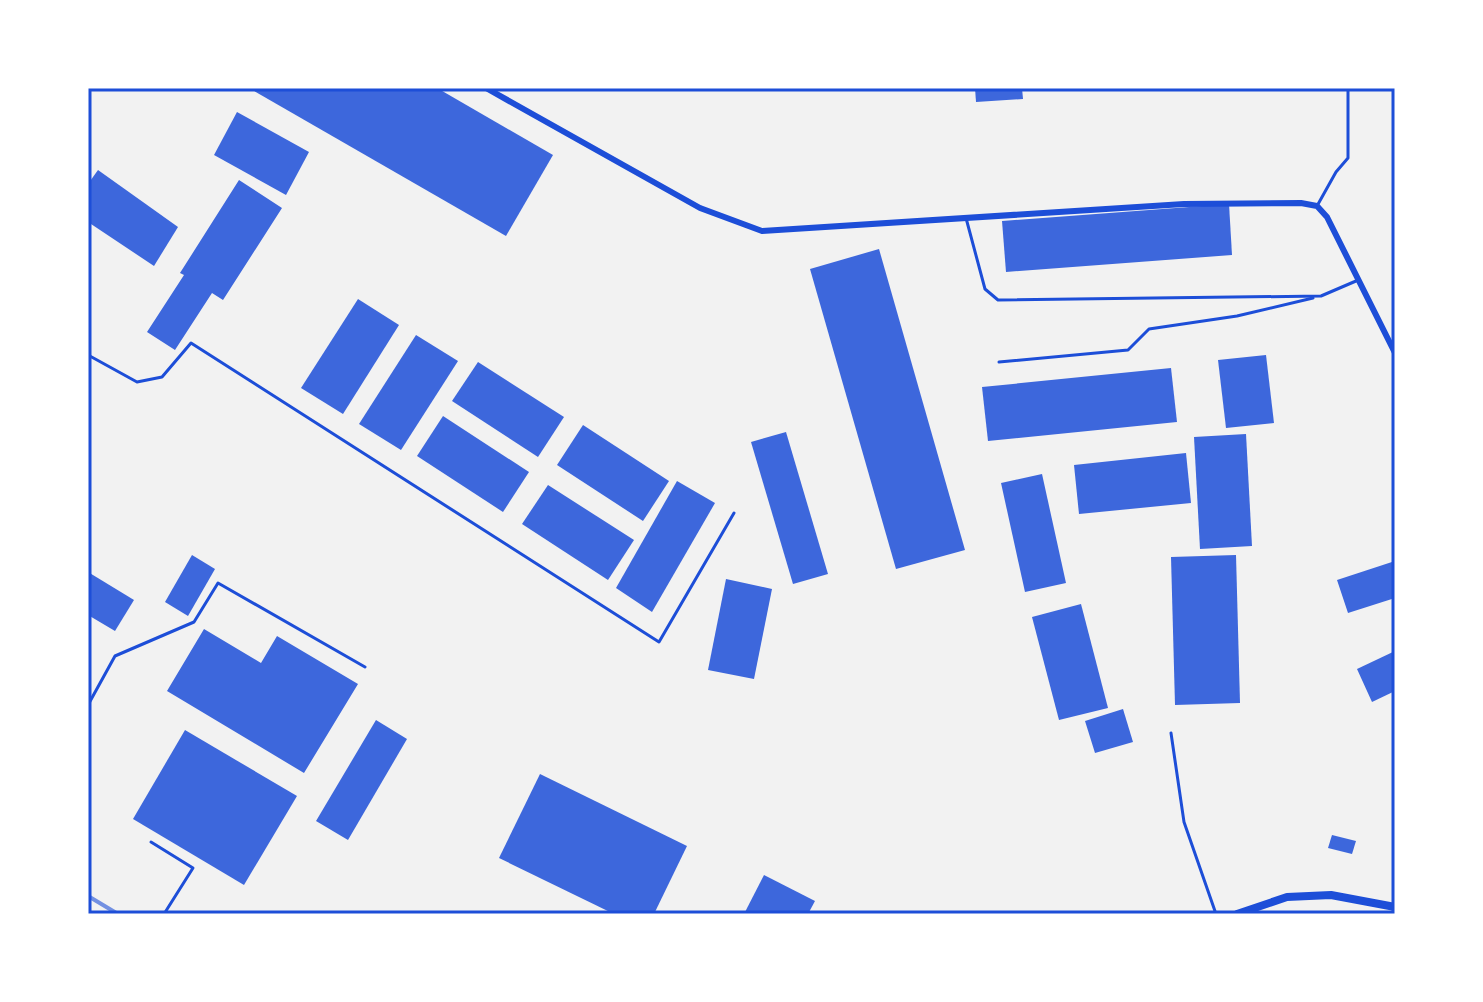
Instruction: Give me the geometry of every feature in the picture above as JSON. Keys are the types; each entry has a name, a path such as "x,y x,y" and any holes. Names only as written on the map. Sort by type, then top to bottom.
{"street":[{"path":"486,88 700,208 762,231 1184,204 1301,203 1317,206 1327,217 1395,353"},
{"path":"1237,914 1287,897 1331,895 1395,907"}],"lane":[{"path":"1317,206 1336,172 1348,158 1348,88"},
{"path":"966,218 985,289 998,300 1321,296"},
{"path":"999,362 1128,350 1149,329 1237,316 1321,296 1357,280"},
{"path":"88,355 137,382 162,377 191,343 659,642 734,513"},
{"path":"88,705 115,656 194,622 218,583 365,667"},
{"path":"1171,733 1184,822 1216,914"},
{"path":"151,842 193,868 164,914"}],"building":[{"path":"249,88 437,88 553,155 506,236"},
{"path":"975,88 1022,88 1023,99 976,102"},
{"path":"237,112 309,152 286,195 214,155"},
{"path":"98,170 178,227 154,266 88,222 88,184"},
{"path":"239,180 282,208 223,300 212,293 175,350 147,332"},
{"path":"1229,204 1232,255 1006,272 1002,221"},
{"path":"879,249 965,550 896,569 810,269"},
{"path":"358,299 399,325 343,414 301,388"},
{"path":"416,335 458,361 401,450 359,424"},
{"path":"1266,355 1274,423 1226,428 1218,360"},
{"path":"478,362 564,417 538,457 452,401"},
{"path":"1171,368 1177,422 988,441 982,387"},
{"path":"443,416 529,472 503,512 417,456"},
{"path":"583,425 669,481 643,521 557,465"},
{"path":"786,432 828,574 793,584 751,442"},
{"path":"1246,434 1252,546 1200,549 1194,437"},
{"path":"1186,453 1191,503 1079,514 1074,465"},
{"path":"1042,474 1066,583 1025,592 1001,483"},
{"path":"677,481 715,503 652,612 616,588"},
{"path":"548,485 634,540 608,580 522,524"},
{"path":"192,555 215,569 188,616 165,602"},
{"path":"1236,555 1240,703 1175,705 1171,557"},
{"path":"1395,561 1395,598 1348,613 1337,580"},
{"path":"88,572 134,600 115,631 88,615"},
{"path":"726,579 772,589 754,679 708,670"},
{"path":"1081,604 1108,708 1059,720 1032,617"},
{"path":"204,629 261,663 277,636 358,684 304,773 167,691"},
{"path":"1395,651 1395,691 1372,702 1357,669"},
{"path":"1123,709 1133,742 1095,753 1085,721"},
{"path":"376,720 407,739 348,840 316,821"},
{"path":"185,730 297,796 244,885 133,819"},
{"path":"540,774 687,846 654,914 614,914 499,858"},
{"path":"1332,835 1356,841 1352,854 1328,848"},
{"path":"764,875 815,901 808,914 744,914"}],"railway":[{"path":"88,896 118,914"}]}
